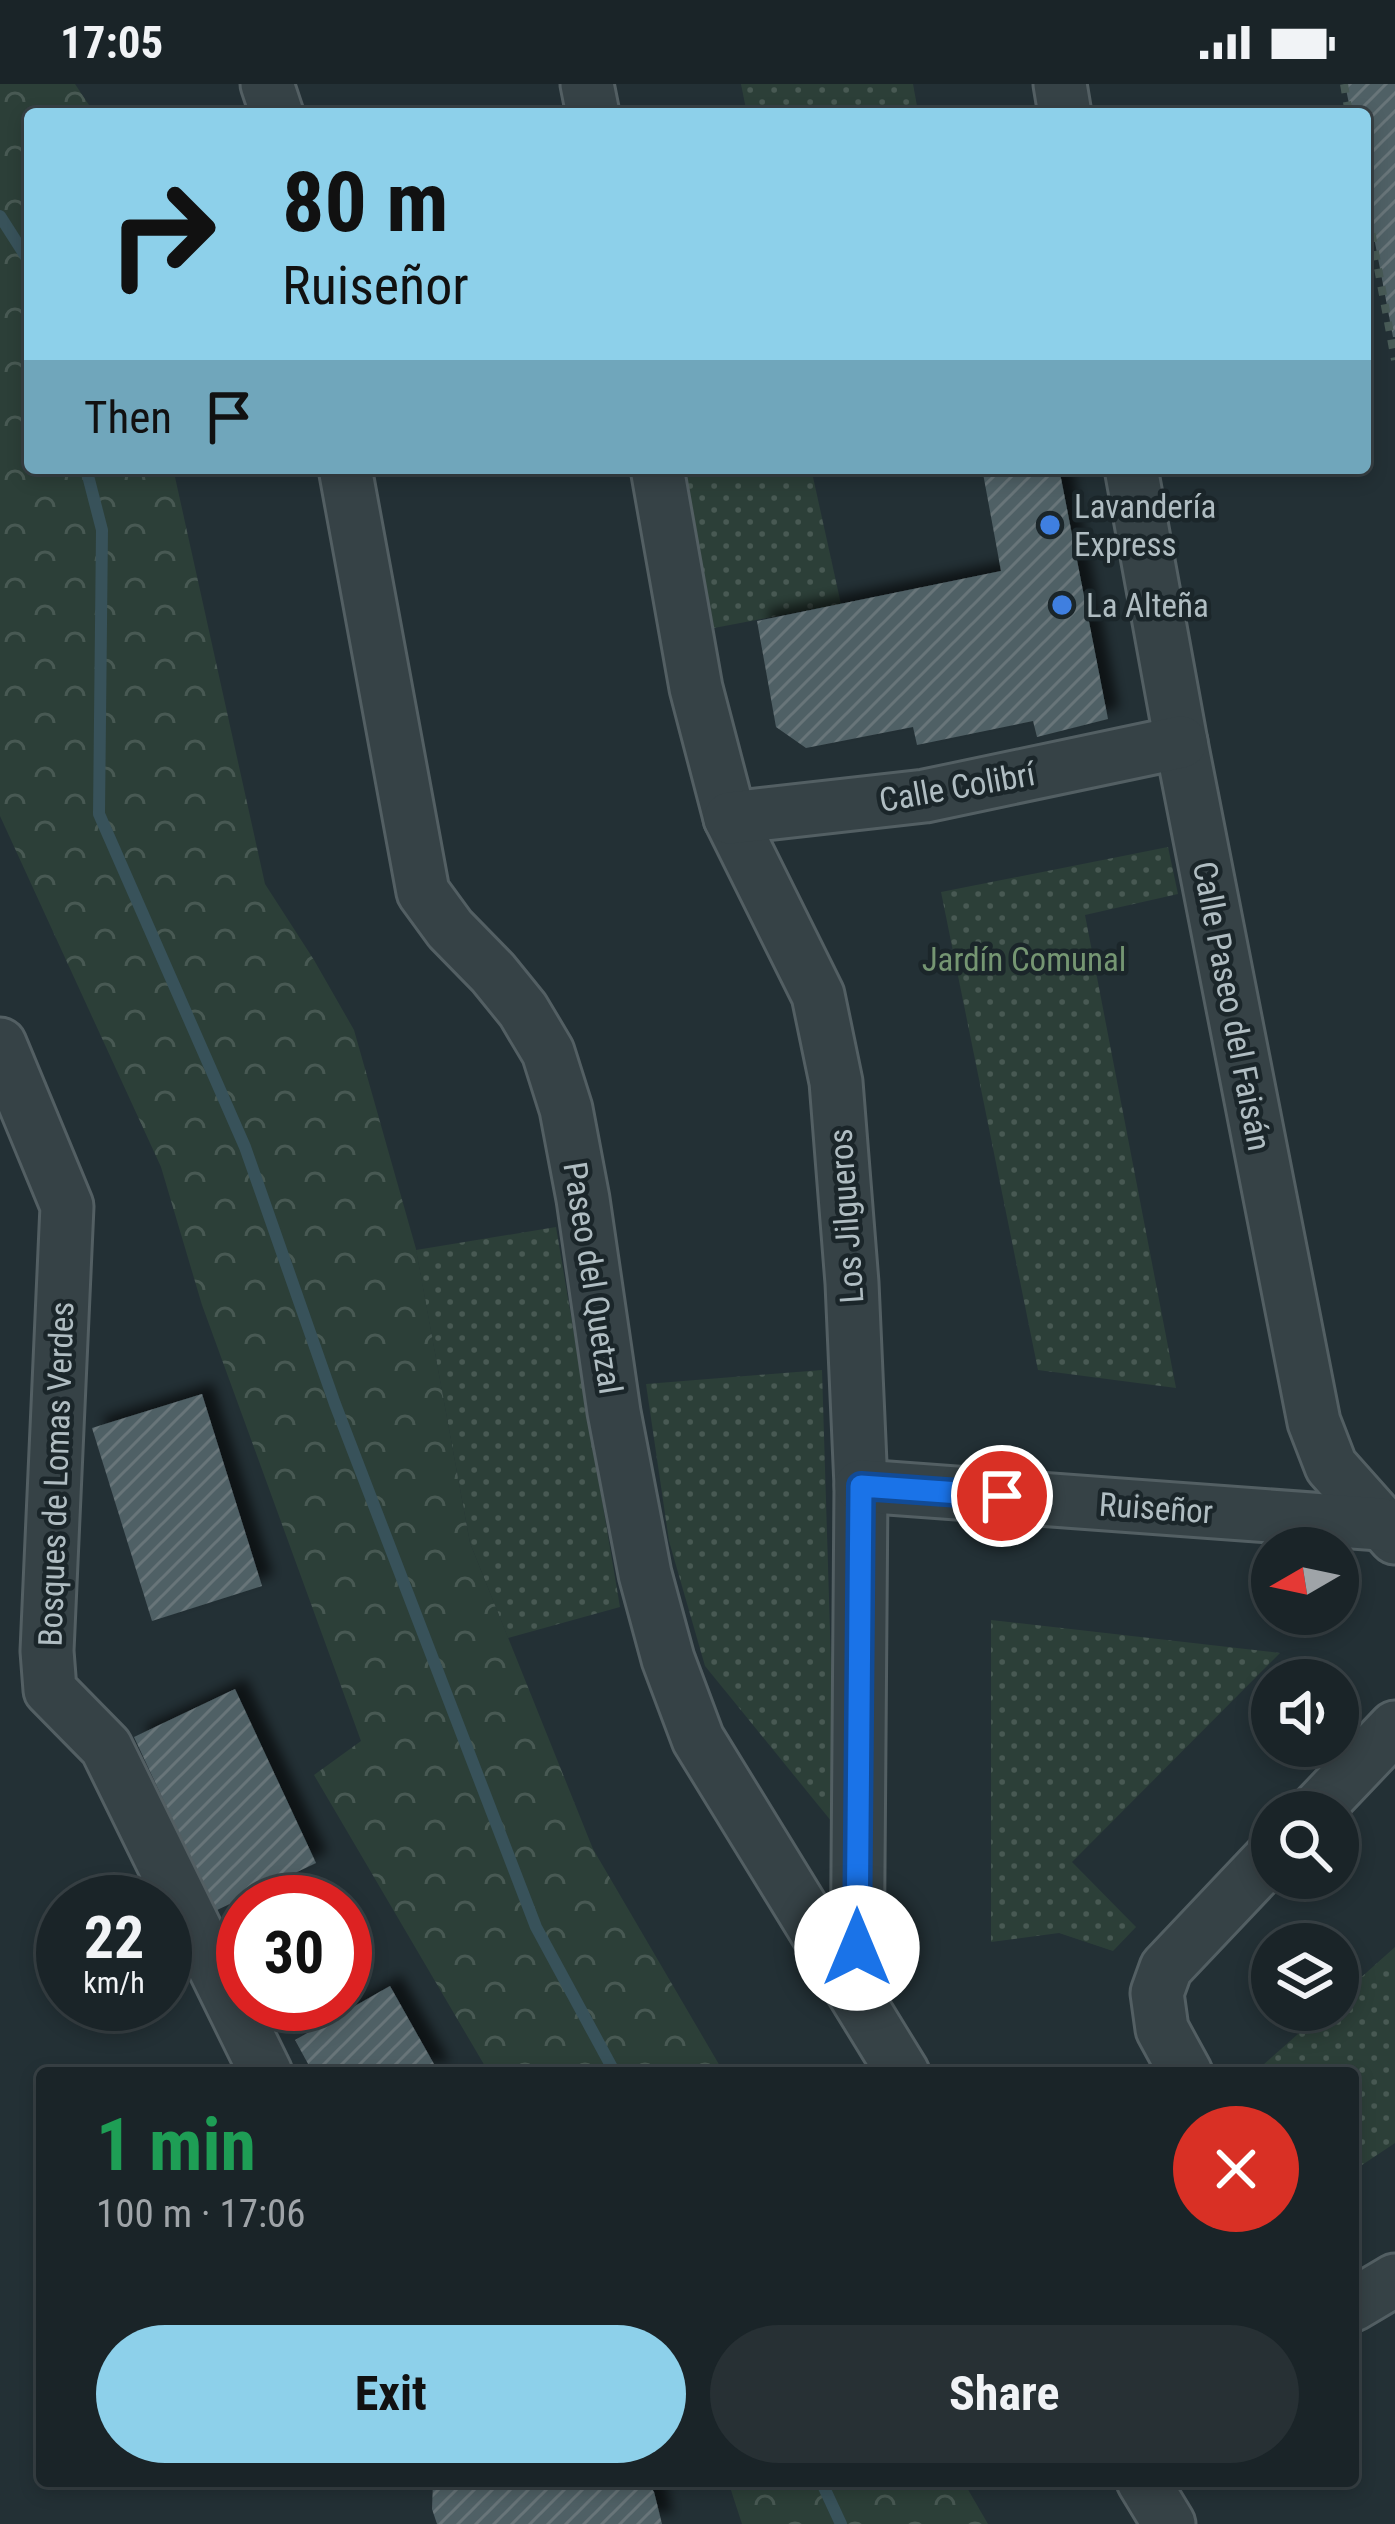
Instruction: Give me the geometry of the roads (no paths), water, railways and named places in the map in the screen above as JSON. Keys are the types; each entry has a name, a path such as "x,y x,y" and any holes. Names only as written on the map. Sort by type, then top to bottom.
{"street":[{"name":"Paseo del Quetzal","path":"346,474 423,892 523,1010 548,1052 566,1109 618,1435 645,1574 668,1660 698,1739 899,2067"},
{"name":"Los Jilgueros","path":"658,474 696,688 730,818 818,994 836,1082 861,1486 857,1995"},
{"name":"Calle Paseo del Faisán","path":"1132,474 1314,1423 1331,1466 1391,1527"},
{"name":"Calle Colibrí","path":"730,818 925,796 1180,742"},
{"name":"Bosques de Lomas Verdes","path":"0,1045 68,1206 46,1651 50,1690 106,1747 263,2067"},
{"name":"Ruiseñor","path":"861,1486 1391,1527"},
{"path":"1334,1791 1395,1727"},
{"path":"1183,2067 1162,2029 1157,1993 1166,1968 1251,1878"},
{"path":"1359,2301 1395,2280"},
{"path":"1147,2487 1169,2524"}],"waterway":[{"path":"0,216 24,254"},
{"path":"88,474 102,530 99,814 245,1147 335,1404 536,1927 612,2067"},
{"path":"824,2487 841,2524"}],"place":[{"name":"Lavandería Express","path":"1050,525"},
{"name":"La Alteña","path":"1062,605"}],"park label":[{"name":"Jardín Comunal","path":"1024,959"}]}
